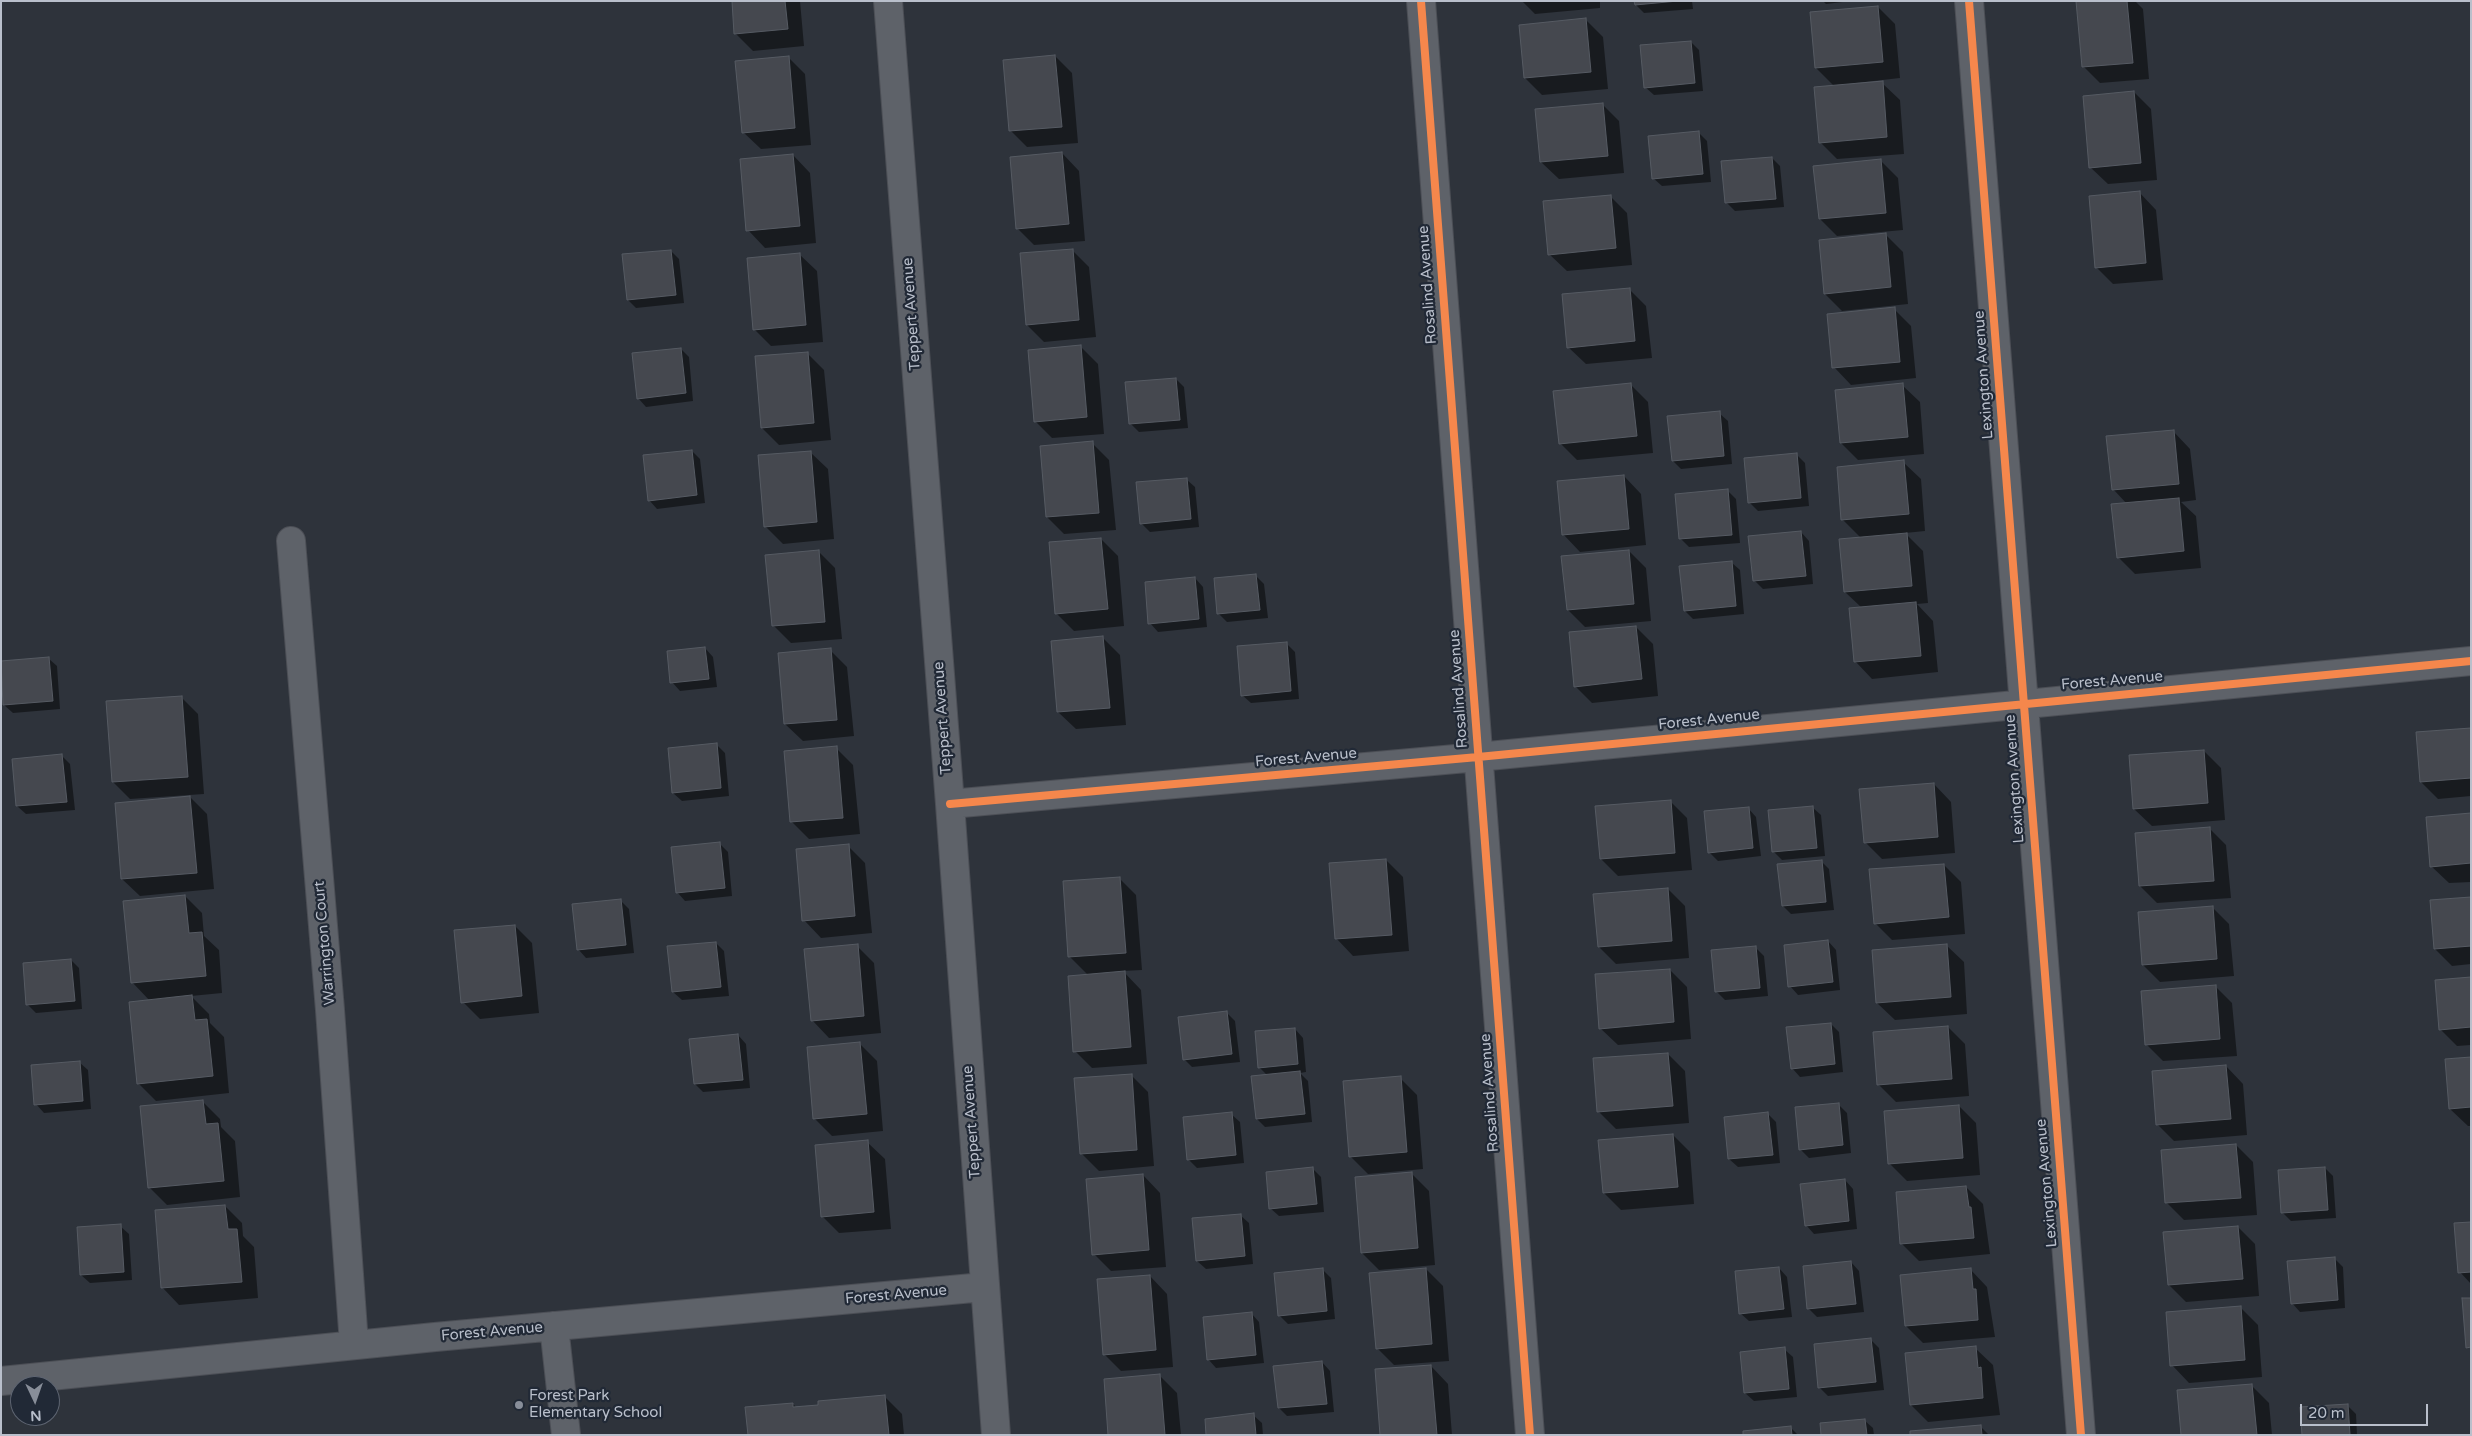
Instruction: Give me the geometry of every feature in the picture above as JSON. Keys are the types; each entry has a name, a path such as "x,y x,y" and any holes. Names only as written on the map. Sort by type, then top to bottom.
{"street":[{"name":"Teppert Avenue","path":"888,1 950,804 996,1435"},
{"name":"Rosalind Avenue","path":"1421,1 1530,1435"},
{"name":"Lexington Avenue","path":"1969,1 2080,1435"},
{"name":"Warrington Court","path":"291,542 330,1000 354,1344"},
{"name":"Forest Avenue","path":"950,804 1478,757 2471,661"},
{"name":"Forest Avenue","path":"1,1381 354,1344 984,1287"},
{"path":"554,1326 562,1434"}],"building":[{"path":"732,1 785,1 788,29 734,34"},
{"path":"1634,1 1678,1 1635,5"},
{"path":"2076,1 2127,1 2133,63 2082,67"},
{"path":"1878,6 1883,62 1815,68 1810,12"},
{"path":"1586,18 1591,72 1524,78 1519,25"},
{"path":"1691,41 1695,83 1644,88 1640,45"},
{"path":"1055,55 1062,127 1009,131 1003,60"},
{"path":"789,56 795,128 742,133 735,61"},
{"path":"1883,81 1887,137 1819,143 1814,87"},
{"path":"2134,91 2141,163 2089,168 2083,96"},
{"path":"1603,103 1608,156 1540,162 1535,109"},
{"path":"1699,131 1703,174 1652,179 1648,136"},
{"path":"1062,152 1069,224 1016,229 1010,157"},
{"path":"793,154 800,226 746,231 740,159"},
{"path":"1772,157 1776,199 1725,203 1721,161"},
{"path":"1881,159 1886,213 1819,219 1813,166"},
{"path":"2140,191 2146,263 2095,268 2089,196"},
{"path":"1611,195 1616,248 1548,255 1543,201"},
{"path":"1886,233 1891,287 1824,294 1819,240"},
{"path":"1073,249 1079,320 1026,325 1020,253"},
{"path":"671,250 676,295 627,300 622,254"},
{"path":"800,253 806,325 753,330 747,258"},
{"path":"1630,288 1635,341 1567,348 1562,294"},
{"path":"1895,307 1900,362 1832,368 1827,314"},
{"path":"1081,345 1087,417 1034,422 1028,350"},
{"path":"681,348 686,393 637,399 632,353"},
{"path":"808,352 814,423 761,428 755,356"},
{"path":"1176,378 1180,420 1129,424 1125,382"},
{"path":"1631,383 1637,436 1559,444 1553,391"},
{"path":"1903,383 1908,437 1840,443 1835,390"},
{"path":"1720,411 1724,456 1672,461 1667,416"},
{"path":"2174,430 2179,484 2112,490 2106,436"},
{"path":"1093,441 1099,513 1046,517 1040,446"},
{"path":"692,450 697,495 648,501 643,455"},
{"path":"811,451 817,522 764,527 758,455"},
{"path":"1797,453 1801,498 1748,503 1744,458"},
{"path":"1904,460 1909,514 1841,520 1837,467"},
{"path":"1624,475 1629,529 1562,535 1557,481"},
{"path":"1187,478 1191,519 1140,524 1136,482"},
{"path":"1728,489 1732,535 1679,539 1675,494"},
{"path":"2179,498 2184,551 2117,558 2111,504"},
{"path":"1801,531 1806,576 1753,581 1748,536"},
{"path":"1907,533 1912,586 1844,592 1839,539"},
{"path":"1101,538 1108,609 1055,614 1049,542"},
{"path":"819,550 825,622 772,626 765,555"},
{"path":"1629,550 1634,604 1567,610 1561,556"},
{"path":"1732,561 1736,606 1684,611 1679,566"},
{"path":"1256,574 1260,610 1217,614 1214,578"},
{"path":"1195,577 1199,619 1148,624 1145,582"},
{"path":"1916,602 1921,656 1854,662 1849,608"},
{"path":"1636,626 1642,679 1574,687 1569,632"},
{"path":"1103,636 1110,708 1057,712 1051,641"},
{"path":"1287,642 1291,691 1241,696 1237,646"},
{"path":"705,647 709,679 670,683 667,651"},
{"path":"831,648 837,720 784,724 778,653"},
{"path":"49,657 53,701 3,705 1,661"},
{"path":"182,696 188,777 112,782 106,701"},
{"path":"2471,728 2471,778 2420,782 2416,732"},
{"path":"717,743 721,788 672,793 668,748"},
{"path":"837,746 843,818 790,822 784,751"},
{"path":"2204,750 2208,803 2133,809 2129,755"},
{"path":"62,754 67,802 16,806 12,759"},
{"path":"1934,783 1938,837 1864,843 1859,789"},
{"path":"190,796 197,873 121,879 115,803"},
{"path":"1671,800 1675,853 1600,859 1595,806"},
{"path":"1813,806 1817,848 1772,852 1768,810"},
{"path":"1749,807 1753,848 1708,853 1704,811"},
{"path":"2471,813 2471,863 2430,867 2426,817"},
{"path":"2210,827 2214,881 2139,886 2135,833"},
{"path":"720,842 725,888 676,893 671,847"},
{"path":"849,844 855,916 802,921 796,849"},
{"path":"1386,859 1392,935 1335,939 1329,863"},
{"path":"1822,860 1826,902 1782,906 1777,864"},
{"path":"1944,864 1949,917 1874,924 1869,869"},
{"path":"1120,877 1126,953 1068,957 1063,881"},
{"path":"1668,888 1672,941 1598,947 1593,894"},
{"path":"185,895 189,933 202,932 206,976 131,983 123,901"},
{"path":"2471,897 2471,946 2434,949 2430,900"},
{"path":"621,899 626,945 577,950 572,904"},
{"path":"2213,906 2217,959 2142,965 2138,912"},
{"path":"515,925 522,996 461,1003 454,930"},
{"path":"1828,940 1833,982 1788,987 1784,945"},
{"path":"716,942 721,987 672,992 667,946"},
{"path":"858,944 864,1016 811,1021 804,949"},
{"path":"1947,944 1951,997 1876,1003 1872,950"},
{"path":"1756,946 1760,988 1715,992 1711,950"},
{"path":"71,959 75,1001 26,1005 23,963"},
{"path":"1670,969 1674,1022 1599,1029 1595,974"},
{"path":"1125,971 1131,1047 1073,1052 1068,976"},
{"path":"2471,977 2471,1027 2439,1030 2435,980"},
{"path":"2216,985 2220,1039 2145,1045 2141,991"},
{"path":"192,995 195,1020 207,1019 213,1076 137,1084 129,1002"},
{"path":"1227,1011 1232,1054 1183,1060 1178,1017"},
{"path":"1831,1023 1835,1064 1791,1069 1786,1027"},
{"path":"1948,1026 1952,1079 1877,1085 1873,1032"},
{"path":"1295,1028 1298,1064 1258,1068 1255,1031"},
{"path":"738,1034 743,1080 694,1084 689,1039"},
{"path":"860,1042 867,1114 813,1119 807,1047"},
{"path":"1668,1053 1673,1106 1597,1112 1593,1058"},
{"path":"2471,1057 2471,1107 2449,1109 2445,1059"},
{"path":"80,1061 83,1101 34,1105 31,1065"},
{"path":"2226,1065 2231,1119 2156,1125 2152,1071"},
{"path":"1300,1071 1305,1114 1256,1119 1251,1076"},
{"path":"1132,1074 1137,1150 1080,1154 1074,1078"},
{"path":"1401,1076 1407,1152 1349,1157 1343,1081"},
{"path":"203,1100 206,1124 218,1123 224,1181 148,1188 140,1106"},
{"path":"1839,1103 1843,1145 1799,1150 1795,1107"},
{"path":"1959,1105 1963,1158 1888,1164 1884,1111"},
{"path":"1232,1112 1236,1155 1187,1160 1183,1117"},
{"path":"1768,1112 1773,1155 1728,1159 1724,1117"},
{"path":"1673,1134 1678,1187 1603,1193 1598,1140"},
{"path":"868,1140 874,1212 821,1217 815,1145"},
{"path":"2236,1144 2241,1198 2165,1203 2161,1150"},
{"path":"1313,1167 1317,1204 1269,1209 1266,1172"},
{"path":"2325,1167 2328,1210 2281,1213 2278,1170"},
{"path":"1412,1172 1418,1248 1361,1253 1355,1177"},
{"path":"1143,1174 1149,1250 1092,1255 1086,1179"},
{"path":"1845,1179 1849,1221 1805,1226 1800,1184"},
{"path":"1966,1186 1969,1207 1971,1207 1974,1238 1900,1244 1896,1192"},
{"path":"225,1205 228,1229 237,1229 242,1282 161,1288 155,1210"},
{"path":"1241,1214 1245,1256 1196,1261 1192,1218"},
{"path":"2471,1222 2471,1272 2458,1273 2454,1223"},
{"path":"121,1224 124,1272 80,1275 77,1227"},
{"path":"2238,1226 2243,1279 2168,1285 2163,1232"},
{"path":"2335,1257 2338,1300 2291,1304 2287,1261"},
{"path":"1851,1261 1856,1304 1807,1309 1803,1266"},
{"path":"1779,1267 1784,1309 1739,1314 1735,1271"},
{"path":"1323,1268 1327,1311 1278,1316 1274,1273"},
{"path":"1426,1268 1432,1344 1376,1349 1369,1273"},
{"path":"1971,1268 1973,1289 1976,1289 1978,1320 1905,1326 1900,1275"},
{"path":"1150,1275 1156,1350 1103,1355 1097,1279"},
{"path":"2462,1298 2471,1298 2471,1347 2466,1348"},
{"path":"2241,1306 2245,1360 2170,1366 2166,1312"},
{"path":"1252,1312 1256,1355 1207,1360 1203,1317"},
{"path":"1871,1338 1876,1382 1818,1388 1814,1344"},
{"path":"1976,1346 1978,1368 1981,1367 1983,1398 1910,1405 1905,1353"},
{"path":"1785,1347 1789,1389 1744,1393 1740,1352"},
{"path":"1322,1361 1327,1404 1278,1408 1273,1366"},
{"path":"1431,1365 1437,1435 1380,1435 1375,1369"},
{"path":"1160,1374 1165,1435 1108,1435 1104,1379"},
{"path":"2252,1384 2257,1435 2181,1435 2177,1390"},
{"path":"885,1395 889,1435 748,1435 745,1407 793,1403 793,1407 818,1405 818,1401"},
{"path":"2348,1404 2350,1435 2302,1435 2300,1407"},
{"path":"1254,1413 1256,1435 1206,1435 1205,1419"},
{"path":"1865,1419 1867,1435 1821,1435 1820,1423"},
{"path":"1981,1425 1982,1435 1910,1435 1910,1431"},
{"path":"1791,1426 1792,1435 1743,1435 1743,1431"}],"cycle path":[{"path":"1421,1 1530,1435"},
{"path":"1969,1 2081,1435"},
{"path":"950,804 1478,757 2471,661"}],"place":[{"name":"Forest Park Elementary School","path":"519,1405"}]}
